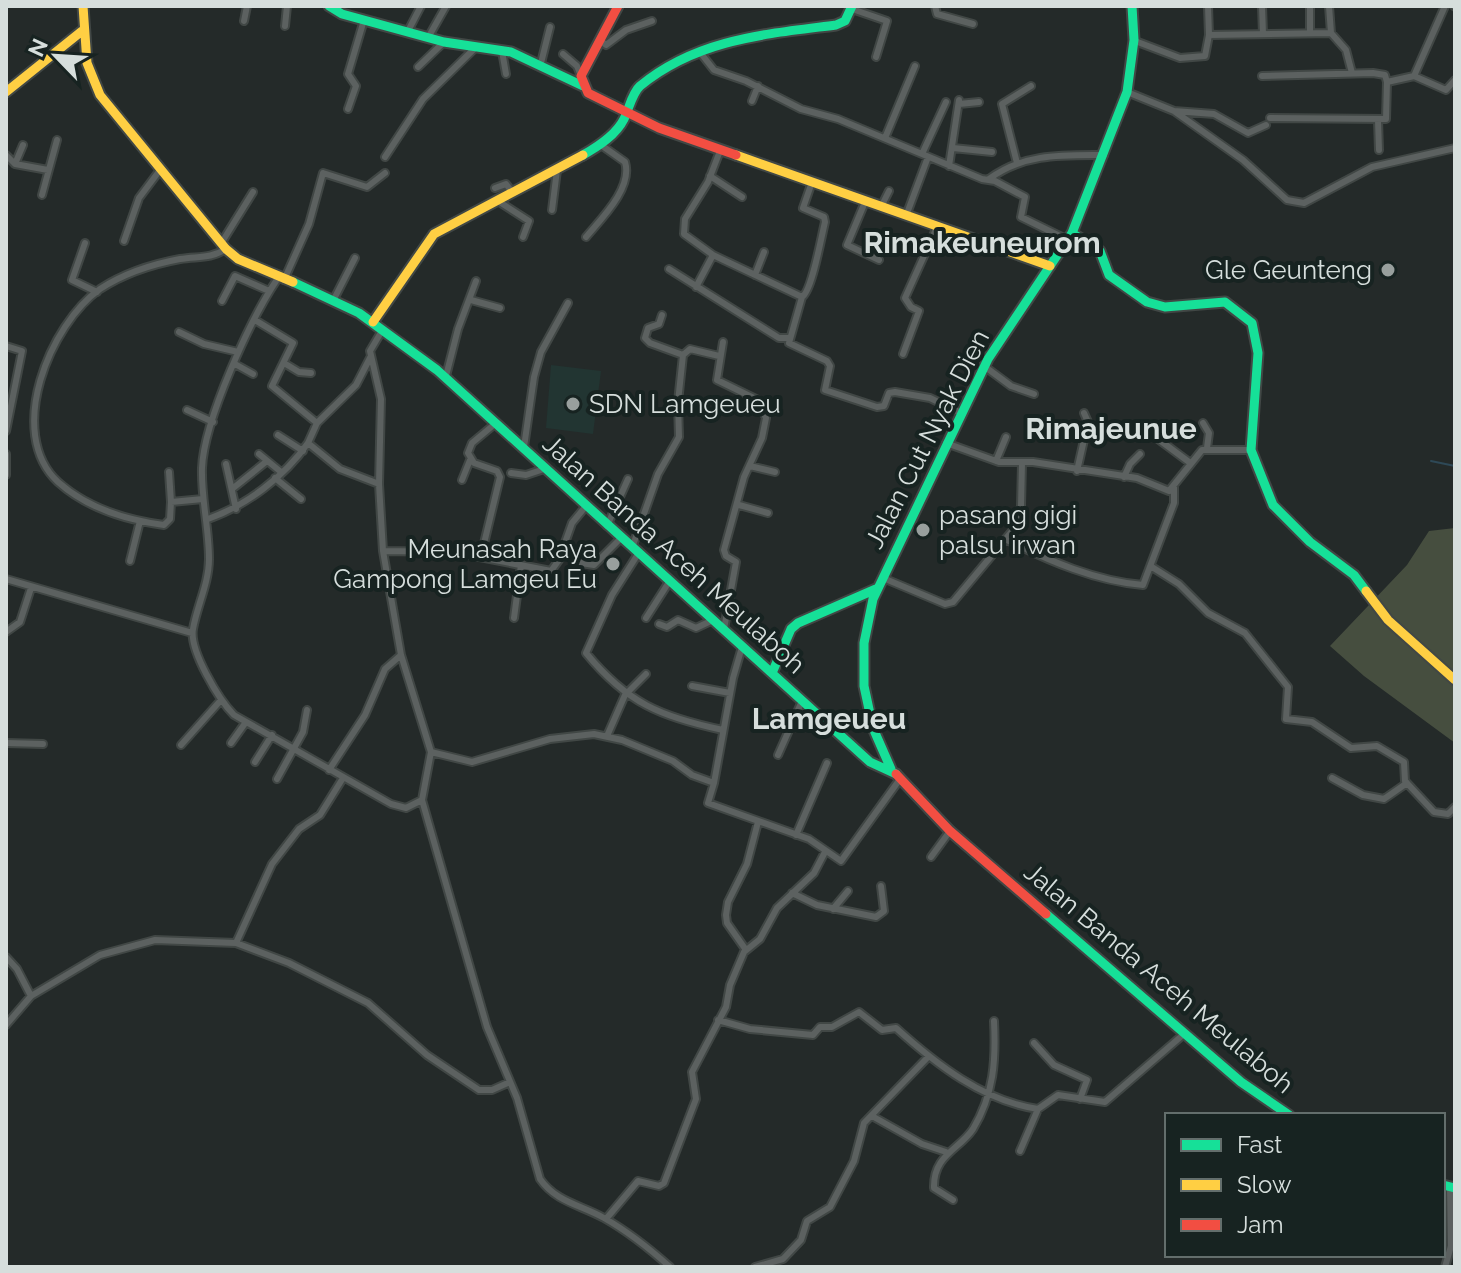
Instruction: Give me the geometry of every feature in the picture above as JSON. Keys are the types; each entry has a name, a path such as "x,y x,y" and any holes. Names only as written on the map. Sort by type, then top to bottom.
{"main road":[{"name":"Jalan Banda Aceh Meulaboh","path":"83,6 82,31 91,79 100,95 238,259 334,299 383,329 445,379 870,762 891,769 950,831 1184,1034 1257,1094 1286,1113"},
{"path":"329,6 364,20 444,42 502,51 541,63 582,81 624,111 720,151 1050,266"},
{"path":"582,81 618,6"},
{"name":"Jalan Cut Nyak Dien","path":"891,769 877,744 861,668 864,629 876,589 984,366 1070,236 1127,92 1134,40 1132,6"},
{"path":"373,322 434,234 601,145 638,88 699,51 746,37 836,25 845,21 852,7"},
{"path":"8,89 82,31"},
{"path":"1070,236 1100,251 1109,275 1147,302 1165,307 1225,302 1252,323 1258,353 1251,450 1273,505 1310,542 1354,575 1388,620 1455,680"},
{"path":"772,673 791,629 798,623 876,589"}],"street":[{"path":"244,21 247,6"},
{"path":"285,26 287,6"},
{"path":"408,31 421,6"},
{"path":"429,36 446,6"},
{"path":"935,6 937,14 973,24"},
{"path":"1134,40 1194,59 1205,56 1209,35 1208,6"},
{"path":"1262,6 1263,34"},
{"path":"1310,6 1310,32"},
{"path":"1329,6 1331,33 1346,50 1352,73"},
{"path":"1414,76 1445,6"},
{"path":"852,7 887,21 876,57"},
{"path":"348,109 356,86 348,74 364,20"},
{"path":"600,40 606,45 626,30 652,21"},
{"path":"541,63 550,27"},
{"path":"1209,35 1331,33"},
{"path":"418,67 444,42"},
{"path":"385,157 423,99 475,48"},
{"path":"502,51 506,74"},
{"path":"699,51 714,70 758,86 801,109 838,119 949,166 989,179 1025,197 1021,217 1070,236"},
{"path":"563,54 577,66 582,81"},
{"path":"885,138 915,66"},
{"path":"1174,111 1214,114 1248,133 1268,122 1378,120 1387,117 1385,75 1262,76"},
{"path":"1387,82 1414,76 1446,90 1455,80"},
{"path":"752,101 758,86"},
{"path":"1017,163 1002,104 1031,86"},
{"path":"1127,92 1174,111 1243,160 1287,200 1304,203 1372,167 1455,148"},
{"path":"906,216 946,102"},
{"path":"949,166 959,102 979,102"},
{"path":"1378,120 1379,150"},
{"path":"42,195 57,140"},
{"path":"15,164 23,145"},
{"path":"586,237 615,201 627,174 625,162 601,145"},
{"path":"953,148 992,152"},
{"path":"720,151 683,230 688,238 713,255 802,297"},
{"path":"6,155 15,164 48,170"},
{"path":"989,179 1017,163 1054,155 1104,155"},
{"path":"124,241 139,198 160,170"},
{"path":"552,210 557,170"},
{"path":"385,173 367,187 323,173 309,224 281,279 269,291 247,330 213,422 202,466 203,499 208,519 208,575 192,633 194,647 221,700 246,722 402,808 422,800"},
{"path":"710,176 742,197"},
{"path":"812,182 803,208 824,217 825,222 814,258 813,282 802,297 790,338 791,347 815,354 830,366 825,390 828,392 881,408 889,393 895,392 930,398 961,413"},
{"path":"495,188 503,184 512,191"},
{"path":"881,207 889,191"},
{"path":"169,472 171,502 167,524 140,521 101,509 59,482 36,445 37,396 50,349 79,307 97,292 146,269 180,259 212,258 224,245 253,192"},
{"path":"498,201 529,221 523,237"},
{"path":"865,202 847,245 879,260"},
{"path":"903,354 919,311 911,307 905,298 937,227"},
{"path":"85,243 72,280 97,292"},
{"path":"755,275 764,252"},
{"path":"696,287 713,255"},
{"path":"334,299 355,258"},
{"path":"669,269 779,338 790,338"},
{"path":"222,301 235,276 269,291"},
{"path":"445,379 458,329 476,281"},
{"path":"471,300 500,308"},
{"path":"524,447 534,377 541,352 568,303"},
{"path":"662,315 655,328 648,328 647,341 683,355"},
{"path":"255,320 293,343 272,386 317,423"},
{"path":"383,329 372,343 371,356 381,399 379,484 383,551 401,655 431,752 422,800 487,1027 510,1082 540,1179 548,1191 606,1219 656,1253 670,1267"},
{"path":"179,332 204,344 238,352"},
{"path":"723,342 717,380 762,403 766,426 724,550 726,556 736,562 724,630"},
{"path":"6,346 22,351 6,431"},
{"path":"719,356 690,349 683,355 678,402 679,437 658,474 635,551 586,648 601,672 625,695 684,722 723,730"},
{"path":"208,519 236,509 303,451 317,423 356,385 371,356"},
{"path":"284,363 299,372 311,373"},
{"path":"235,364 253,374"},
{"path":"984,366 1016,389 1034,394"},
{"path":"187,410 213,422"},
{"path":"1077,471 1088,422 1084,413"},
{"path":"462,480 470,460 468,453 472,443 496,423"},
{"path":"1203,423 1209,433 1207,448"},
{"path":"278,435 303,451"},
{"path":"1154,436 1189,462"},
{"path":"996,461 1006,437"},
{"path":"308,443 340,469 379,484"},
{"path":"946,443 996,461 1137,478 1165,491 1174,487"},
{"path":"1007,540 1107,581 1143,585 1174,503 1174,487 1189,462 1207,448 1251,450"},
{"path":"6,454 6,475"},
{"path":"259,454 281,472"},
{"path":"1124,477 1130,464 1140,454"},
{"path":"470,460 497,471 500,477 481,556"},
{"path":"232,489 267,461"},
{"path":"883,578 948,605 1007,540 1021,506 1022,463"},
{"path":"226,464 236,509"},
{"path":"750,466 775,472"},
{"path":"511,473 526,475 547,468"},
{"path":"275,478 301,499"},
{"path":"607,526 628,479"},
{"path":"171,502 203,499"},
{"path":"739,505 768,513"},
{"path":"383,551 454,552 551,571 572,523 586,506"},
{"path":"130,561 140,521"},
{"path":"561,554 594,565 621,538"},
{"path":"514,618 521,565"},
{"path":"1152,567 1184,588 1208,613 1245,633 1288,687 1286,719 1312,722 1351,748 1372,744 1384,750 1404,762 1407,783 1434,812 1448,814 1455,807"},
{"path":"6,579 192,633"},
{"path":"646,618 669,582"},
{"path":"6,632 20,622 31,588"},
{"path":"659,624 667,627 678,620 696,628 711,621"},
{"path":"742,647 708,803 813,842 838,861 844,860 882,799 900,779"},
{"path":"329,770 365,715 385,669 401,655"},
{"path":"607,736 625,695 646,674"},
{"path":"692,686 730,693"},
{"path":"181,745 221,700"},
{"path":"778,755 802,701"},
{"path":"277,779 303,732 307,710"},
{"path":"231,743 246,722"},
{"path":"255,762 272,735"},
{"path":"431,752 472,762 550,739 576,735 607,736 673,761 692,775 714,783"},
{"path":"6,743 43,744"},
{"path":"796,835 827,763"},
{"path":"236,943 272,864 284,846 320,815 343,778"},
{"path":"1332,778 1363,795 1384,799 1407,783"},
{"path":"746,950 727,923 726,915 728,902 747,864 758,822"},
{"path":"931,857 950,831"},
{"path":"606,1219 638,1181 659,1186 664,1183 696,1099 692,1072 718,1020 746,950 760,939 775,910 814,873 825,852"},
{"path":"792,893 833,909 881,917 884,911 881,886"},
{"path":"833,909 848,891"},
{"path":"6,1025 31,996 100,955 148,941 236,943 289,963 368,1003 427,1055 479,1090 492,1090 510,1082"},
{"path":"6,957 17,969 31,996"},
{"path":"718,1020 750,1029 813,1035 820,1027 832,1027 859,1012 882,1030 896,1028 928,1057 990,1094 1038,1109"},
{"path":"953,1200 934,1186 946,1152 970,1133 990,1094 996,1057 994,1021"},
{"path":"1020,1151 1038,1109 1055,1095 1105,1102 1184,1034"},
{"path":"1034,1043 1054,1065 1087,1080 1080,1099"},
{"path":"755,1267 783,1259 801,1240 807,1221 830,1207 854,1161 863,1126 928,1057"},
{"path":"872,1116 922,1144 946,1152"},
{"path":"1445,1267 1451,1246 1449,1187"}],"shaded area":[{"name":"SDN Lamgeueu","path":"551,365 601,371 593,434 546,428"},
{"path":"1455,528 1455,743 1364,676 1330,646 1407,565 1429,531"}],"waterway":[{"path":"1431,461 1455,466"}],"traffic: fast":[{"path":"329,6 342,14 444,42 511,52 583,86"},
{"path":"583,155 616,130 637,89 662,70 709,48 733,41 836,25 845,21 852,6"},
{"path":"891,769 873,728 864,686 864,643 873,599 988,359 1072,233 1127,92 1134,40 1132,6"},
{"path":"1072,233 1100,251 1109,275 1147,302 1165,307 1225,302 1252,323 1258,353 1251,450 1273,505 1310,542 1354,575 1366,591"},
{"path":"293,282 359,313 437,370 870,762 896,774"},
{"path":"772,673 791,629 798,623 876,589"},
{"path":"1046,914 1241,1082 1286,1113"},
{"path":"1445,1186 1455,1188"}],"traffic: slow":[{"path":"83,6 87,63 100,95 226,249 238,259 293,282"},
{"path":"6,92 82,31"},
{"path":"373,322 434,234 583,155"},
{"path":"736,155 1050,266"},
{"path":"1366,591 1388,620 1455,680"}],"traffic: jam":[{"path":"618,6 581,76 588,93 659,128 736,155"},
{"path":"896,774 950,831 1046,914"}],"place":[{"name":"Gle Geunteng","path":"1388,270"},
{"name":"SDN Lamgeueu","path":"573,404"},
{"name":"pasang gigi palsu irwan","path":"923,530"},
{"name":"Meunasah Raya Gampong Lamgeu Eu","path":"613,564"}],"district":[{"name":"Rimakeuneurom","path":"982,243"},
{"name":"Rimajeunue","path":"1111,429"},
{"name":"Lamgeueu","path":"829,719"}]}
